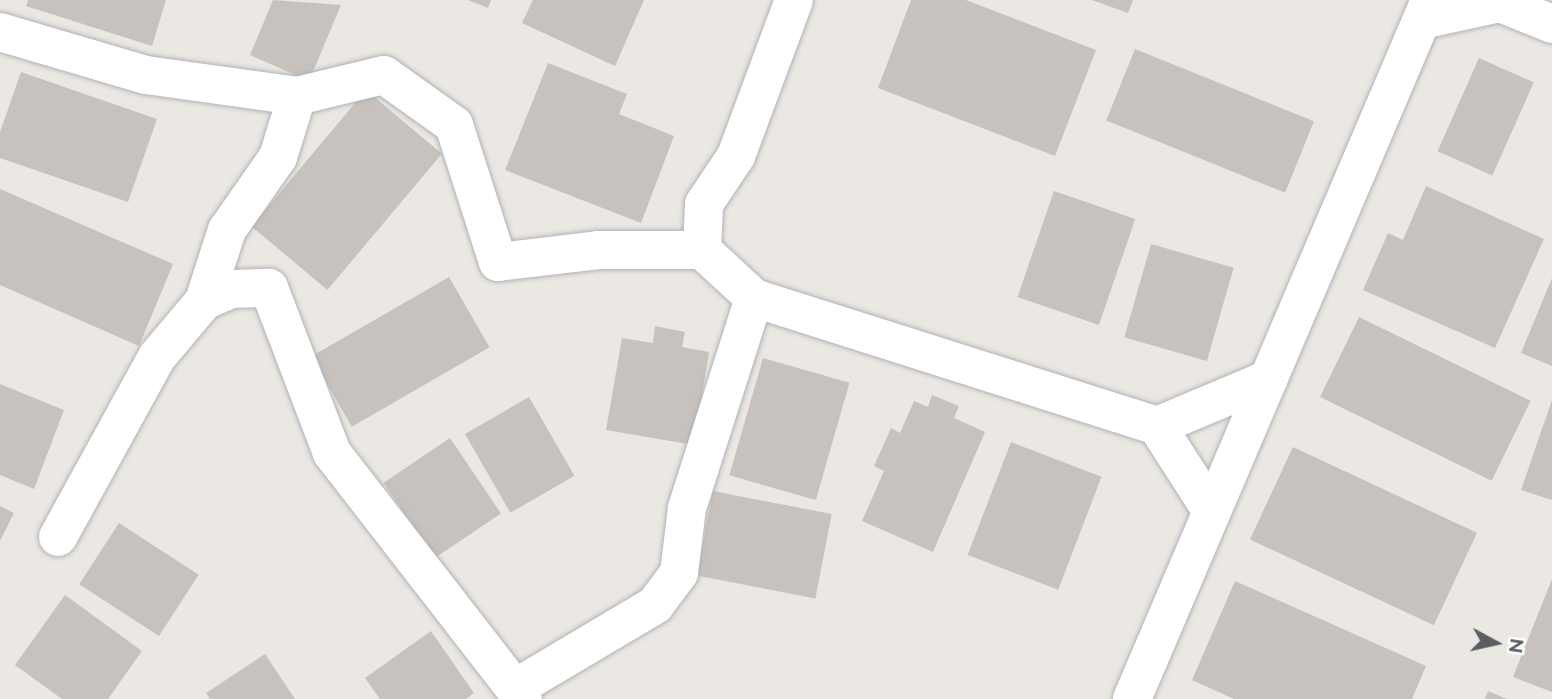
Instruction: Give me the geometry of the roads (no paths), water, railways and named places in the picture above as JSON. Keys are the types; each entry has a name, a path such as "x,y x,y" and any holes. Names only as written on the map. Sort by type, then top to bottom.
{"street":[{"path":"702,250 704,204 736,156 793,0"},
{"path":"1132,699 1426,10 1500,3 1552,24"},
{"path":"0,32 146,75 297,96 384,75 454,125 498,262 598,250 702,250 754,298 1157,426 1212,510"},
{"path":"58,537 157,356 204,301 227,230 278,157 297,96"},
{"path":"204,301 232,289 268,288 332,453 520,693 655,605 679,573 687,508 754,298"},
{"path":"1157,426 1269,379"}]}
